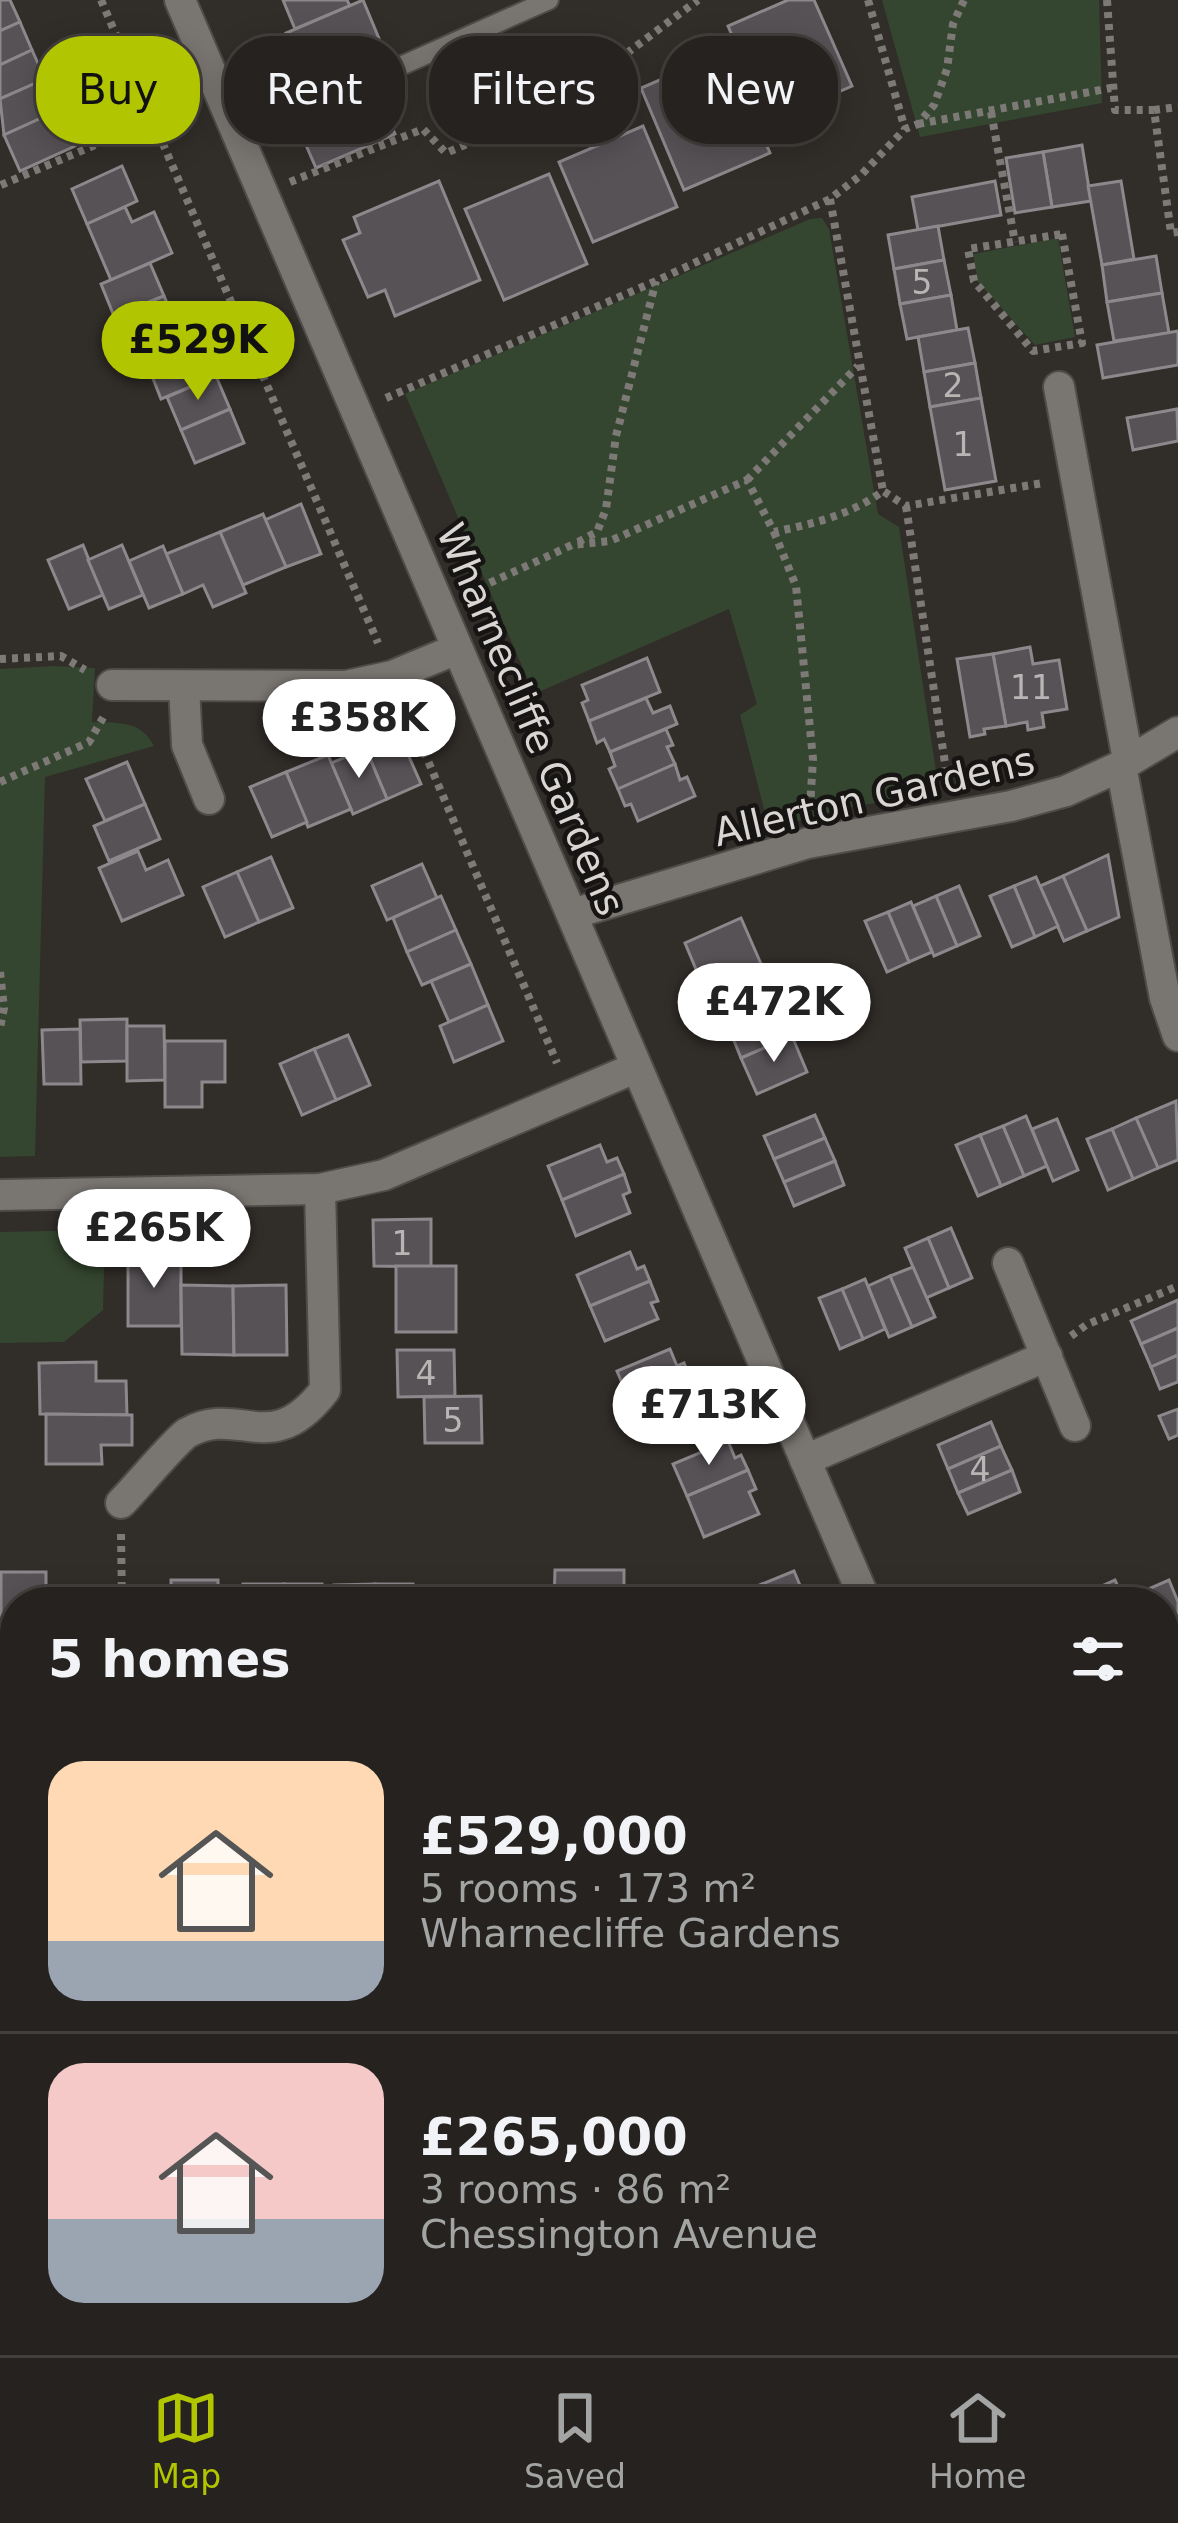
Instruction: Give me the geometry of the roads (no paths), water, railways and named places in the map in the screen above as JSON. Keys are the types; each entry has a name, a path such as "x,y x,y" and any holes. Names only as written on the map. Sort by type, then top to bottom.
{"street":[{"name":"Wharnecliffe Gardens","path":"180,0 224,104"},
{"name":"Wharnecliffe Gardens","path":"242,144 860,1587"},
{"path":"1059,387 1165,998 1178,1036"},
{"path":"112,685 346,686 392,676 457,649"},
{"path":"184,686 187,745 208,799"},
{"name":"Allerton Gardens","path":"572,914 808,843 1011,806 1066,791 1178,732"},
{"path":"0,1195 320,1189 384,1175 635,1068"},
{"path":"121,1502 184,1434 207,1426 283,1427 308,1412 325,1390 320,1189"},
{"path":"1008,1263 1075,1426"},
{"path":"805,1460 1047,1356"}],"lane":[{"path":"405,64 549,0"}]}
